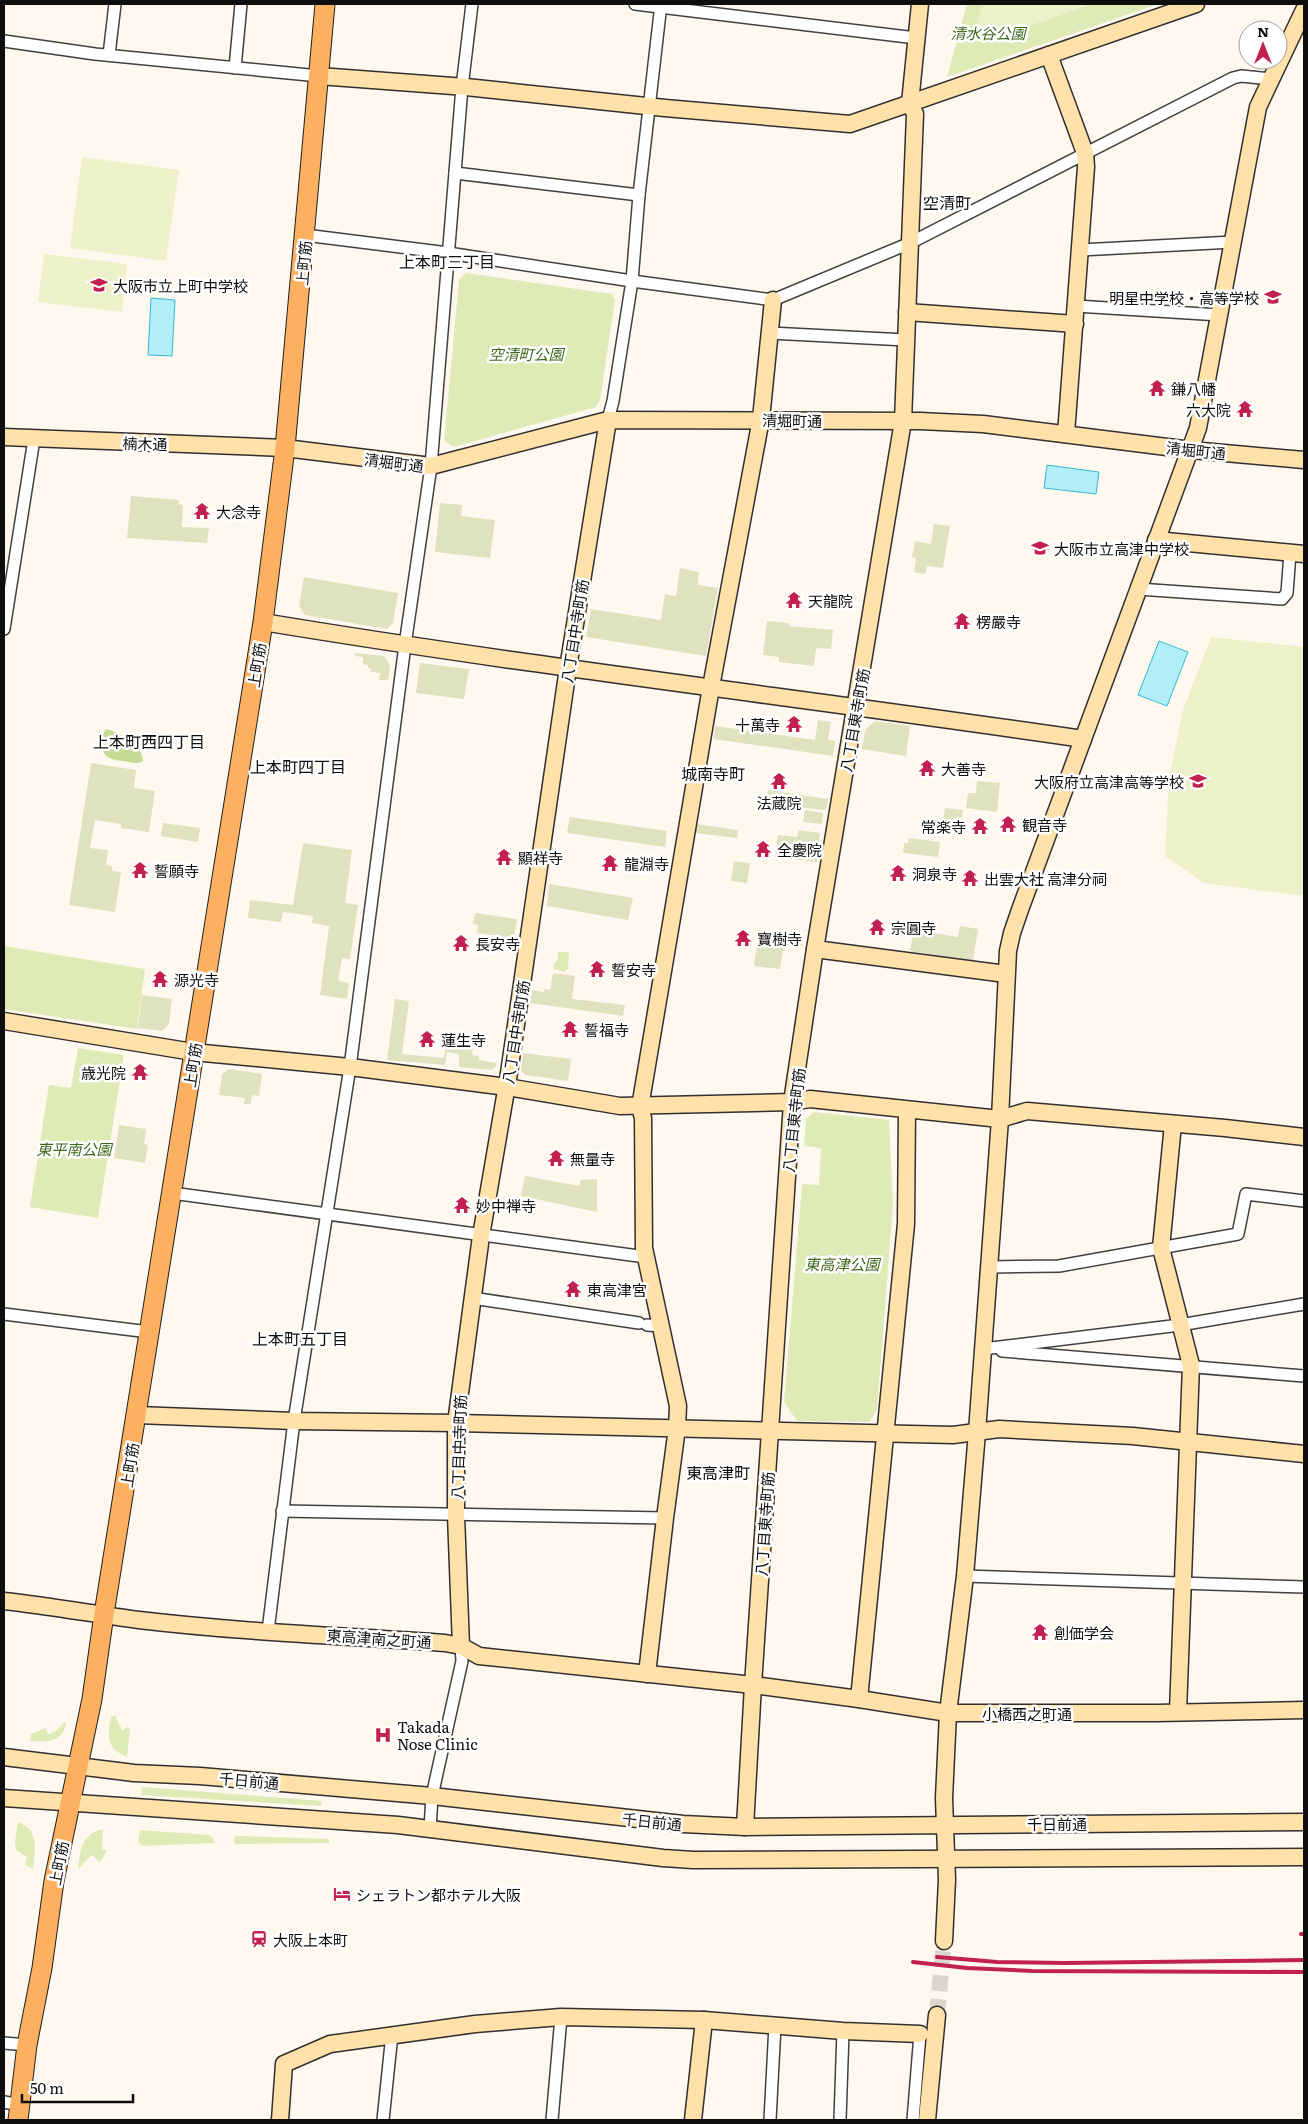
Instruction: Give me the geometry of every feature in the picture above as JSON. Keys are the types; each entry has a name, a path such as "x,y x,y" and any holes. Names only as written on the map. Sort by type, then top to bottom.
{"main road":[{"name":"上町筋","path":"14,2109 42,1968 54,1881 95,1683 104,1614 263,622 285,448 326,4"}],"street":[{"path":"109,55 115,4"},
{"path":"235,68 241,4"},
{"path":"268,1631 294,1421 350,1067 405,645 431,466 462,87 472,4"},
{"path":"635,4 661,5 916,38"},
{"name":"八丁目東寺町筋","path":"745,1826 792,1102 815,949 903,421 914,114 910,104 920,4"},
{"path":"4,41 109,55 235,68 462,87 843,124 857,122 910,104 1196,4"},
{"path":"608,420 617,381 632,281 639,195 661,5"},
{"path":"944,1941 946,1859 944,1798 948,1713 965,1576 977,1432 1000,1119 1006,974 1012,932 1198,428 1258,107 1303,15"},
{"path":"1049,55 1085,153 1075,324 1066,434"},
{"path":"305,235 448,253 773,300 910,243 1232,78 1241,76 1271,79"},
{"path":"455,173 639,195"},
{"path":"1080,250 1233,242"},
{"path":"647,1674 677,1428 678,1406 649,1325 643,1118 640,1107 710,687 761,419 773,300"},
{"path":"1076,306 1220,315"},
{"path":"907,312 1075,324"},
{"path":"770,333 906,340"},
{"name":"清堀町通","path":"285,448 431,466 608,420 761,419 983,424 1191,450 1304,460"},
{"name":"八丁目中寺町筋","path":"461,1646 456,1515 456,1423 481,1236 506,1087 568,668 608,420"},
{"name":"楠木通","path":"4,437 285,448"},
{"path":"4,629 34,439"},
{"path":"1138,589 1282,599 1288,593 1297,553 1156,540"},
{"path":"263,622 405,645 857,706 1083,739"},
{"path":"815,949 1006,974"},
{"path":"4,1021 193,1052 350,1067 506,1087 620,1106 792,1102 810,1099 1000,1119 1027,1112 1304,1137"},
{"path":"859,1699 906,1224 907,1110"},
{"path":"1173,1124 1161,1248 1191,1365 1178,1712"},
{"path":"172,1193 646,1257"},
{"path":"990,1267 1059,1266 1238,1234 1246,1194 1304,1201"},
{"path":"472,1298 649,1325"},
{"path":"983,1349 1180,1325 1304,1304"},
{"path":"4,1314 149,1332"},
{"path":"983,1349 1304,1376"},
{"path":"137,1415 294,1421 456,1423 885,1434 953,1435 999,1429 1133,1436 1304,1454"},
{"path":"282,1511 665,1518"},
{"path":"965,1576 1304,1587"},
{"name":"東高津南之町通","path":"4,1601 140,1620 446,1643 461,1646 479,1656 753,1685"},
{"path":"430,1829 432,1796 462,1661 461,1646"},
{"name":"小橋西之町通","path":"753,1685 948,1713 1304,1710"},
{"name":"千日前通","path":"4,1757 134,1773 200,1776 432,1796 683,1824 745,1826 1304,1822"},
{"path":"4,1798 388,1824 692,1860 1304,1858"},
{"path":"927,2120 937,2015"},
{"path":"552,2120 561,2017"},
{"path":"280,2120 284,2064 330,2044 475,2024 561,2017 704,2020 844,2031 920,2034 913,2120"},
{"path":"693,2120 704,2020"},
{"path":"770,2120 776,2025"},
{"path":"840,2120 844,2031"},
{"path":"383,2120 392,2034"},
{"path":"4,2043 27,2045"}],"green space":[{"name":"清水谷公園","path":"967,4 1158,4 947,77"},
{"path":"982,4 1093,4 991,39 977,26"},
{"path":"82,157 179,170 166,261 70,248"},
{"path":"44,254 127,264 122,312 38,302"},
{"name":"空清町公園","path":"466,273 612,294 615,300 600,400 596,407 454,447 444,441 459,280"},
{"path":"131,496 179,500 178,504 183,505 182,527 209,528 207,543 127,538"},
{"path":"440,503 462,505 461,516 495,520 490,558 435,552"},
{"path":"934,524 950,526 943,568 927,566 925,574 914,572 916,558 912,557 915,541 931,544"},
{"path":"680,568 699,572 698,585 718,588 706,656 586,637 591,609 661,620 665,594 676,596"},
{"path":"304,577 398,593 393,623 387,629 305,615 299,606"},
{"path":"767,621 789,623 789,626 833,630 831,649 816,648 814,666 779,662 779,657 763,655"},
{"path":"1211,637 1304,647 1304,896 1204,883 1165,856 1169,778 1183,710"},
{"path":"355,653 384,656 390,665 388,680 379,680 380,673 371,672 368,665 363,664 363,657 355,656"},
{"path":"420,663 469,669 464,699 416,693"},
{"path":"818,720 831,722 828,740 835,741 833,756 714,739 715,726 815,740"},
{"path":"875,721 910,726 906,756 862,749 865,730"},
{"path":"106,729 130,740 139,750 143,761 133,763 109,758 104,754 100,740"},
{"path":"91,763 136,770 134,788 155,791 149,832 121,828 121,824 95,820 90,848 108,850 106,865 112,866 112,871 121,872 115,912 69,905"},
{"path":"977,781 1000,783 997,812 966,808 968,793 976,793"},
{"path":"768,790 828,799 826,810 766,804"},
{"path":"945,808 963,810 959,835 941,833"},
{"path":"805,810 823,813 822,824 803,822"},
{"path":"570,817 667,831 665,847 567,833"},
{"path":"163,823 200,828 198,842 161,836"},
{"path":"696,824 738,830 737,838 695,833"},
{"path":"799,830 820,833 817,862 775,857 778,835 797,837"},
{"path":"909,838 940,842 938,857 903,853 904,843 908,843"},
{"path":"303,843 352,850 345,903 358,905 350,959 342,958 338,981 349,983 347,999 320,995 329,926 312,923 313,916 283,912 281,922 248,918 250,900 293,905"},
{"path":"734,861 750,863 747,883 731,881"},
{"path":"549,884 633,898 628,920 547,906"},
{"path":"475,913 517,919 513,946 505,945 505,937 477,933 478,925 473,924"},
{"path":"960,926 978,929 973,961 910,951 914,928 958,937"},
{"path":"759,930 804,936 803,946 784,943 780,969 754,966"},
{"path":"4,946 145,969 137,1029 4,1009"},
{"path":"558,952 569,952 568,969 564,972 554,969 553,965 558,959"},
{"path":"553,973 575,976 572,999 625,1005 623,1016 530,1003 532,990 544,992 544,989 550,990"},
{"path":"142,995 172,999 169,1024 162,1031 138,1028"},
{"path":"395,999 409,1001 402,1054 444,1058 447,1036 474,1040 472,1055 479,1056 479,1060 496,1063 496,1066 492,1070 459,1067 459,1054 447,1052 445,1065 387,1060"},
{"name":"東平南公園","path":"78,1048 124,1055 98,1218 30,1207 49,1085 71,1088"},
{"path":"523,1053 571,1059 568,1081 526,1075 521,1071"},
{"path":"229,1069 262,1074 259,1096 252,1095 251,1104 244,1104 245,1098 219,1095 222,1074"},
{"name":"東高津公園","path":"814,1112 889,1120 893,1205 877,1410 869,1422 797,1421 784,1402 802,1184 819,1185 821,1148 804,1146 806,1119"},
{"path":"119,1125 146,1129 144,1144 148,1145 145,1163 114,1158"},
{"path":"525,1176 579,1186 581,1180 597,1179 597,1212 521,1196"},
{"path":"115,1715 122,1731 127,1727 130,1728 127,1757 115,1750 110,1741 111,1717"},
{"path":"64,1722 66,1723 64,1729 58,1738 42,1742 30,1741 31,1734 45,1728 48,1734 57,1730"},
{"path":"142,1787 322,1801 321,1806 141,1795"},
{"path":"18,1822 30,1830 33,1835 35,1848 33,1869 25,1865 27,1857 16,1850 15,1841"},
{"path":"103,1829 102,1849 107,1850 100,1863 92,1855 78,1869 81,1849 86,1839 96,1831"},
{"path":"140,1830 209,1835 215,1843 142,1846 138,1842"},
{"path":"234,1837 329,1839 329,1843 237,1844 234,1843"}],"water":[{"path":"151,298 175,300 172,356 148,355"},
{"path":"1047,465 1099,472 1096,494 1044,488"},
{"path":"1159,641 1188,652 1167,706 1138,695"}],"tunnel":[{"path":"937,2015 944,1941"}],"railway":[{"path":"937,1957 997,1962 1065,1963 1304,1960"},
{"path":"913,1962 967,1968 1032,1971 1304,1972"}],"place":[{"name":"大阪市立上町中学校","path":"99,285"},
{"name":"明星中学校・高等学校","path":"1273,297"},
{"name":"鎌八幡","path":"1157,388"},
{"name":"六大院","path":"1245,409"},
{"name":"大念寺","path":"202,511"},
{"name":"大阪市立高津中学校","path":"1040,548"},
{"name":"天龍院","path":"794,600"},
{"name":"楞嚴寺","path":"962,621"},
{"name":"十萬寺","path":"794,724"},
{"name":"大善寺","path":"927,768"},
{"name":"法蔵院","path":"779,781"},
{"name":"大阪府立高津高等学校","path":"1198,781"},
{"name":"観音寺","path":"1008,824"},
{"name":"常楽寺","path":"980,826"},
{"name":"全慶院","path":"763,849"},
{"name":"顯祥寺","path":"504,857"},
{"name":"龍淵寺","path":"610,863"},
{"name":"誓願寺","path":"140,870"},
{"name":"洞泉寺","path":"898,873"},
{"name":"出雲大社 高津分祠","path":"970,878"},
{"name":"宗圓寺","path":"877,927"},
{"name":"寶樹寺","path":"743,938"},
{"name":"長安寺","path":"461,943"},
{"name":"誓安寺","path":"597,969"},
{"name":"源光寺","path":"160,979"},
{"name":"誓福寺","path":"570,1029"},
{"name":"蓮生寺","path":"427,1039"},
{"name":"歳光院","path":"140,1072"},
{"name":"無量寺","path":"556,1158"},
{"name":"妙中禅寺","path":"462,1205"},
{"name":"東高津宮","path":"573,1289"},
{"name":"創価学会","path":"1040,1632"},
{"name":"Takada Nose Clinic","path":"383,1735"},
{"name":"シェラトン都ホテル大阪","path":"342,1894"},
{"name":"大阪上本町","path":"259,1939"}],"district":[{"name":"空清町","path":"947,202"},
{"name":"上本町三丁目","path":"447,261"},
{"name":"上本町西四丁目","path":"149,741"},
{"name":"上本町四丁目","path":"298,766"},
{"name":"城南寺町","path":"713,773"},
{"name":"上本町五丁目","path":"300,1338"},
{"name":"東高津町","path":"718,1472"}]}
